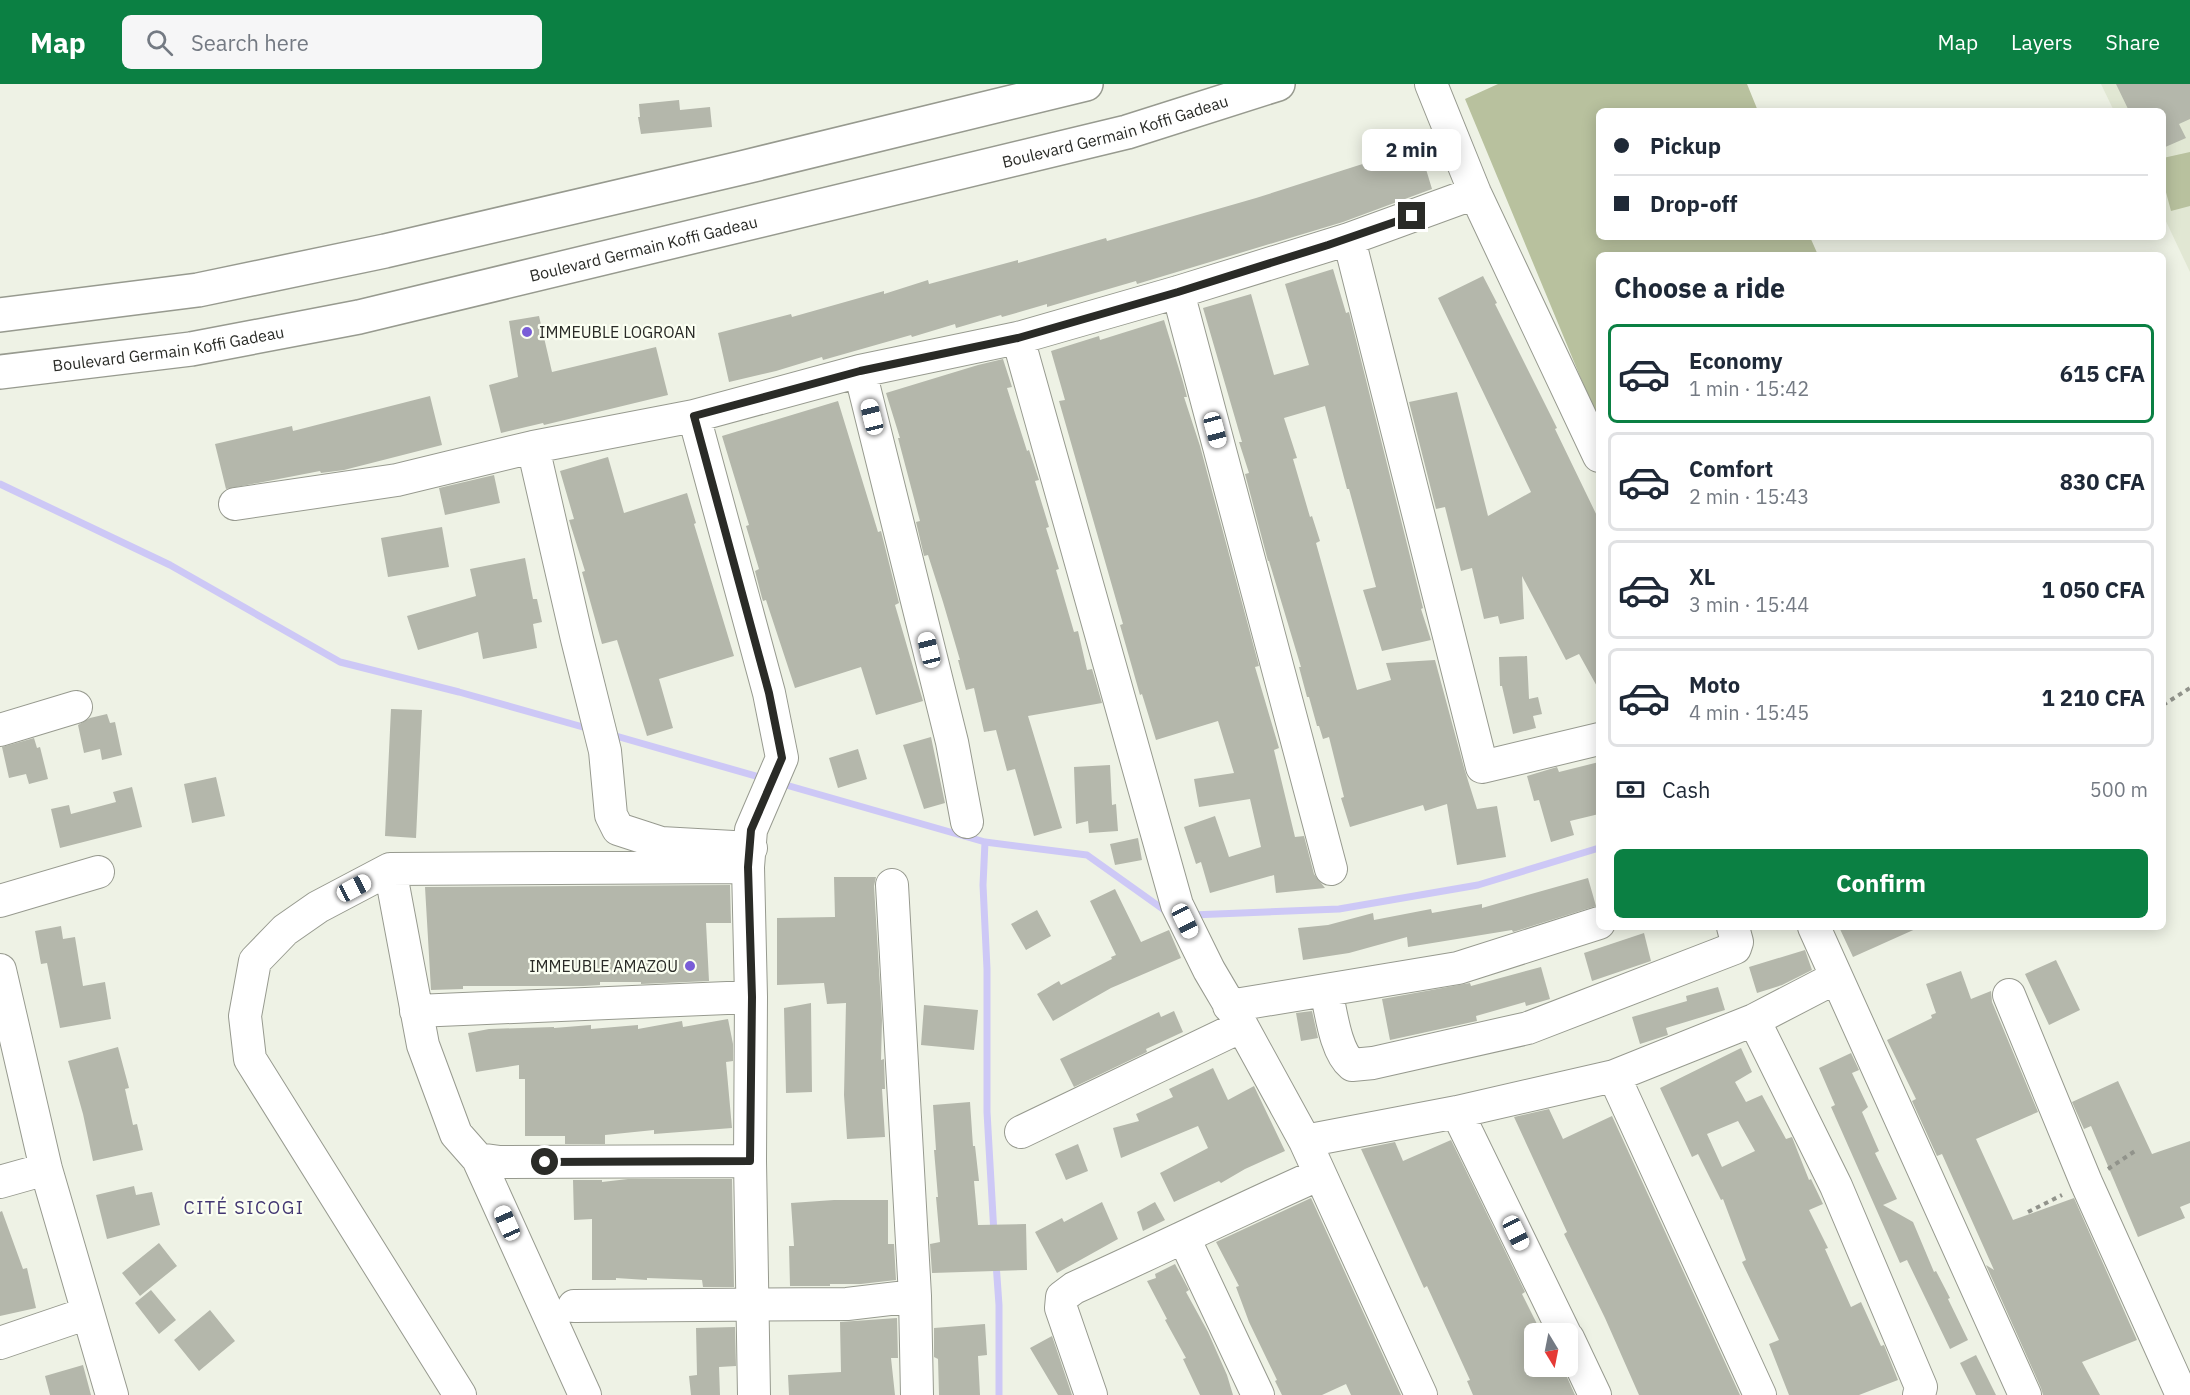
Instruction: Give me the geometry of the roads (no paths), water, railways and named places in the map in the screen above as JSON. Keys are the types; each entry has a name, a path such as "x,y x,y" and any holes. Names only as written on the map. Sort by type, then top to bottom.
{"main road":[{"path":"0,315 198,290 373,253 741,168 1086,84"},
{"name":"Boulevard Germain Koffi Gadeau","path":"0,372 191,349 359,317 1127,132 1278,84"}],"street":[{"path":"1431,84 1475,193 1596,450"},
{"path":"235,504 396,480 533,447 694,416 860,371 1018,338 1349,239 1475,193"},
{"path":"1349,239 1482,767 1596,740"},
{"path":"1178,292 1331,869"},
{"path":"1018,338 1177,905 1209,970 1305,1141 1421,1395"},
{"path":"860,371 952,742 967,822"},
{"path":"694,416 769,693 782,758 750,848 752,997 750,1161 754,1395"},
{"path":"533,447 606,752 611,815 618,829 661,843 750,848"},
{"path":"3,727 76,707"},
{"path":"459,1395 250,1059 245,1016 255,961 285,930 318,908 390,869 750,848"},
{"path":"390,869 423,1045 456,1134 478,1159 585,1395"},
{"path":"0,901 98,872"},
{"path":"892,885 915,1296 917,1395"},
{"path":"1021,1132 1236,1016 1326,990 1458,968 1596,924"},
{"path":"1326,990 1345,1060 1352,1065 1373,1063 1528,1028 1735,948 1737,942 1734,930"},
{"path":"1815,930 2025,1395"},
{"path":"0,970 46,1169 112,1395"},
{"path":"1305,1141 1457,1112 1614,1076 1754,1020 1835,978"},
{"path":"2009,995 2086,1182 2186,1394"},
{"path":"416,1011 752,997"},
{"path":"1754,1020 1836,1186 1921,1387 1919,1395"},
{"path":"1614,1076 1760,1395"},
{"path":"1457,1112 1560,1323"},
{"path":"478,1159 500,1162 750,1161"},
{"path":"0,1182 46,1169"},
{"path":"1091,1395 1061,1308 1062,1297 1074,1288 1320,1174"},
{"path":"1184,1238 1258,1395"},
{"path":"574,1306 847,1304 915,1296"},
{"path":"0,1343 88,1313"},
{"path":"1578,1359 1595,1395"}],"waterway":[{"path":"0,484 170,565 340,662 459,692 590,729"},
{"path":"609,734 766,779"},
{"path":"779,783 985,842 1087,855 1167,912"},
{"path":"985,842 983,885 987,969 987,1112 994,1234"},
{"path":"1192,915 1339,909 1478,885 1596,849"},
{"path":"996,1263 999,1305 999,1395"}],"place":[{"name":"IMMEUBLE LOGROAN","path":"527,332"},
{"name":"IMMEUBLE AMAZOU","path":"690,966"}],"district":[{"name":"CITÉ SICOGI","path":"244,1208"}]}
